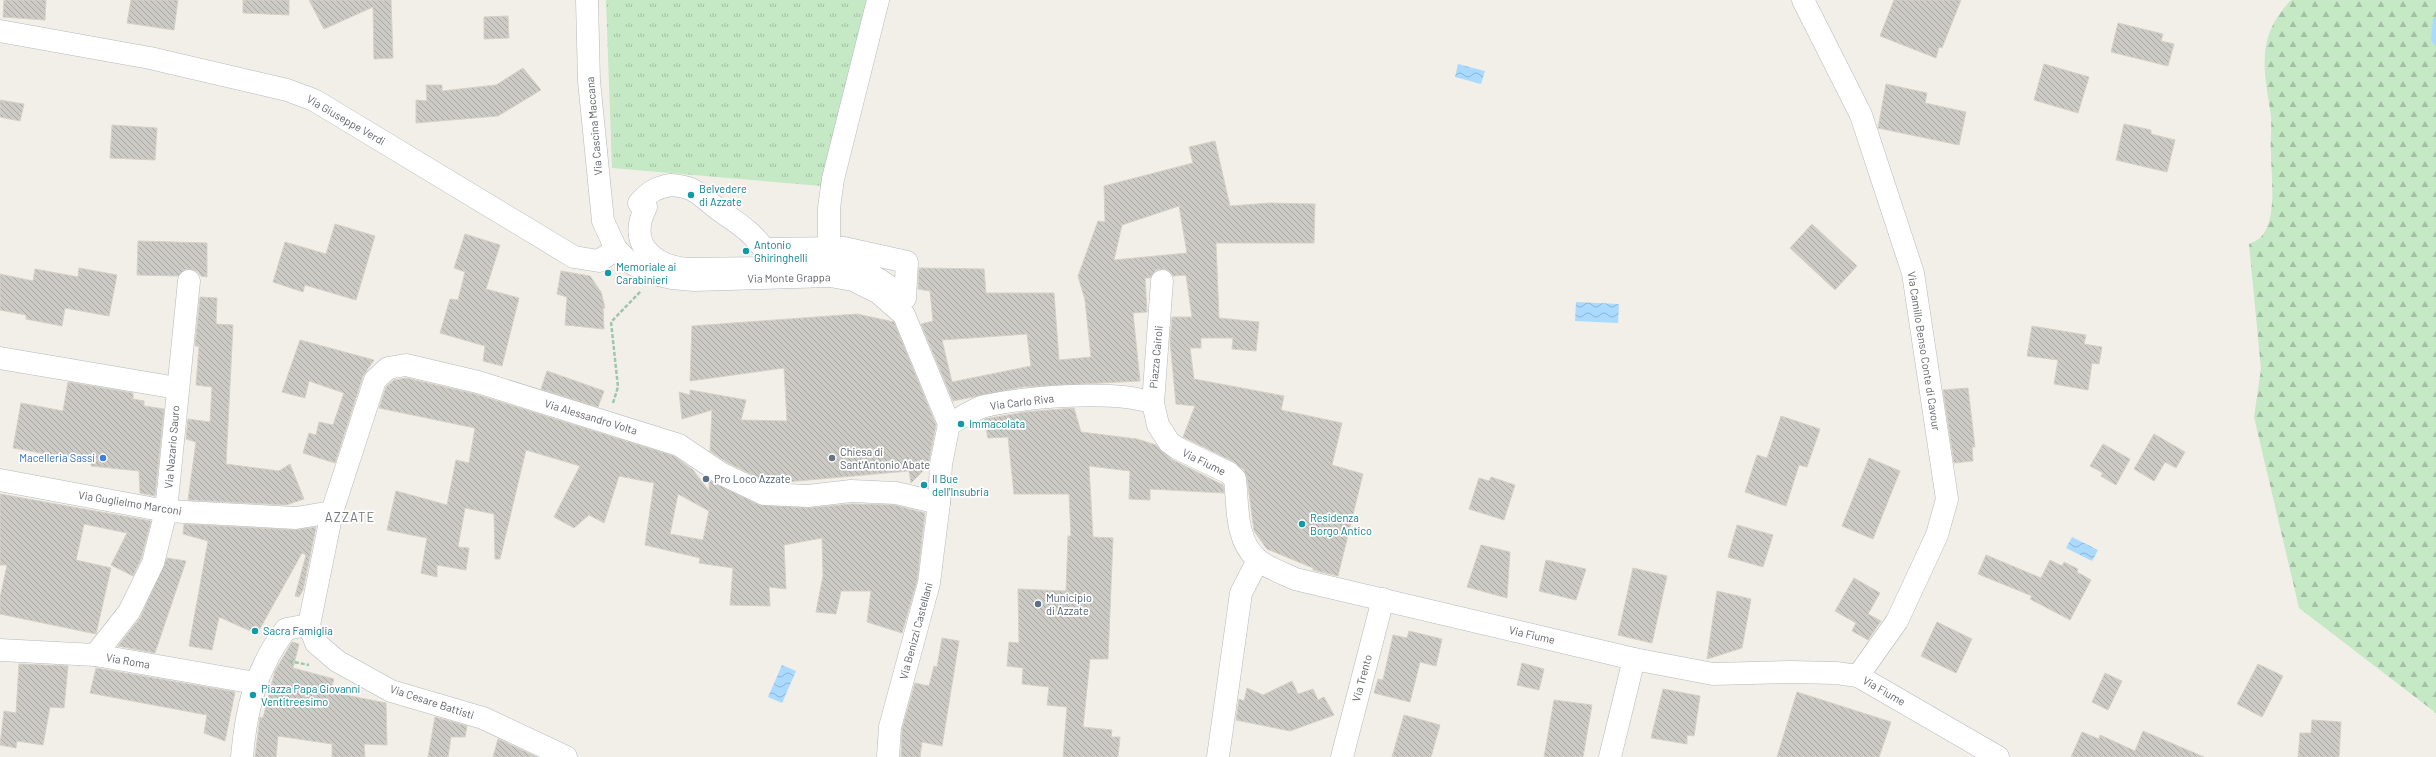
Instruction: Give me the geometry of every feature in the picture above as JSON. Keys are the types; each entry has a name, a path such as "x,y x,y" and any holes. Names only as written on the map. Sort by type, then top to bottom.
{"street":[{"name":"Via Cascina Maccana","path":"587,0 589,81 603,221 616,249"},
{"path":"830,264 829,208 833,179 878,0"},
{"name":"Via Camillo Benso Conte di Cavour","path":"1803,0 1861,114 1913,273 1947,499 1937,535 1897,621 1858,676"},
{"name":"Via Giuseppe Verdi","path":"0,31 150,58 287,90 314,100 574,256 599,261 616,249"},
{"path":"671,184 693,188 713,206 742,224 764,249 830,264 685,269 668,267 654,258 642,243 639,230 641,217 646,206 639,203 648,193 658,187 671,184"},
{"name":"Via Monte Grappa","path":"616,249 629,262 656,274 694,280 830,264 853,280 879,293 904,315 949,424"},
{"name":"Via Nazario Sauro","path":"95,655 129,612 153,563 166,511 188,281"},
{"name":"Piazza Cairoli","path":"1076,395 1138,398 1153,403 1162,281"},
{"path":"0,358 177,388"},
{"name":"Via Alessandro Volta","path":"332,512 375,380 388,368 406,365 478,382 679,445 722,474 764,494 808,496 851,491 888,493 939,503"},
{"name":"Via Carlo Riva","path":"949,424 983,407 1076,395"},
{"name":"Via Fiume","path":"1153,403 1158,425 1169,442 1177,448 1229,473 1235,480 1242,537 1248,550 1258,560 1295,579 1634,659 1713,674 1798,672 1858,676 1998,757"},
{"path":"939,503 941,464 949,424"},
{"name":"Via Guglielmo Marconi","path":"0,480 166,511 296,518 332,512"},
{"name":"Via Benizzi Castellani","path":"888,757 890,727 929,584 939,503"},
{"path":"242,757 245,721 255,683 265,660 286,629 309,625 332,512"},
{"path":"1218,757 1241,593 1258,560"},
{"name":"Via Trento","path":"1342,757 1383,599"},
{"name":"Via Cesare Battisti","path":"309,625 316,643 337,661 391,691 483,718 536,751 566,757"},
{"name":"Via Roma","path":"0,650 95,655 255,683"},
{"path":"1610,757 1634,659"}],"path":[{"path":"618,387 611,322 656,274"}],"green space":[{"path":"606,0 868,0 821,186 612,168"},
{"path":"2291,0 2436,0 2436,713 2299,608 2254,417 2261,369 2249,244 2259,239 2266,230 2269,221 2272,197 2271,117 2265,69 2265,50 2273,24"}],"water":[{"path":"1458,64 1485,71 1481,84 1455,77"},
{"path":"1576,302 1619,304 1618,323 1575,321"},
{"path":"2072,537 2098,550 2092,561 2066,548"},
{"path":"782,665 796,671 782,703 768,697"}],"building":[{"path":"4,0 46,0 45,20 3,17"},
{"path":"131,0 178,0 174,30 127,23"},
{"path":"243,0 289,0 289,15 243,13"},
{"path":"309,0 391,0 393,58 374,59 373,7 324,29"},
{"path":"1894,0 1961,0 1942,48 1939,47 1936,58 1880,36"},
{"path":"508,16 509,38 484,39 484,17"},
{"path":"2118,23 2163,34 2161,41 2174,44 2168,66 2111,52"},
{"path":"2044,64 2089,77 2078,113 2034,100"},
{"path":"523,68 541,90 498,116 416,123 416,100 427,101 426,85 442,85 442,91 496,85"},
{"path":"1886,84 1927,93 1925,103 1966,112 1959,145 1878,128"},
{"path":"0,100 24,104 20,121 0,117"},
{"path":"2124,124 2151,130 2151,134 2175,140 2167,172 2116,160"},
{"path":"112,125 157,128 155,160 110,158"},
{"path":"1215,141 1230,206 1270,203 1315,204 1314,243 1216,243 1219,318 1259,322 1256,351 1232,349 1233,338 1201,338 1201,348 1190,348 1194,379 1284,396 1281,410 1342,423 1332,465 1363,474 1338,576 1313,570 1313,568 1267,549 1254,531 1247,478 1244,470 1234,462 1183,437 1195,406 1176,404 1170,341 1172,317 1192,317 1186,275 1173,276 1169,271 1163,269 1156,270 1150,278 1145,278 1147,312 1133,313 1140,381 1022,387 953,401 921,324 933,321 930,291 918,289 919,268 984,269 986,293 1054,293 1059,360 1091,357 1085,300 1078,276 1098,221 1105,222 1104,186 1193,163 1189,147","holes":["1179,206 1187,253 1114,260 1122,225","1027,334 1031,366 952,382 942,340"]},
{"path":"335,224 375,236 356,300 305,285 303,292 273,282 285,242 326,254"},
{"path":"1812,224 1857,266 1835,290 1790,248"},
{"path":"465,234 500,245 486,289 519,298 502,366 483,361 485,346 440,333 450,299 458,300 465,272 454,268"},
{"path":"138,241 207,243 207,277 201,276 197,271 190,269 184,270 178,276 137,275"},
{"path":"79,268 117,275 109,316 65,308 62,326 26,319 26,315 0,310 0,274 33,281 35,269 78,277"},
{"path":"561,271 590,276 601,292 605,308 603,308 604,329 565,325 567,297 557,294"},
{"path":"200,297 217,298 216,324 233,325 226,464 279,471 290,464 304,499 286,505 188,500 196,442 186,439 188,419 210,422 212,387 196,385 199,346 195,346"},
{"path":"857,314 894,322 936,425 928,466 911,483 909,471 786,482 767,482 728,463 710,451 712,410 682,419 679,392 690,395 690,390 746,400 741,420 787,421 784,368 690,381 692,326"},
{"path":"2032,326 2086,335 2084,344 2102,347 2099,364 2092,363 2088,390 2054,384 2058,360 2027,356"},
{"path":"300,340 374,360 363,376 335,463 303,453 309,433 316,435 319,422 333,425 344,393 309,381 305,398 282,392"},
{"path":"547,371 604,391 598,407 541,389"},
{"path":"406,378 475,394 674,456 693,470 709,491 709,480 759,505 808,508 851,504 894,505 925,513 917,581 902,633 867,622 871,591 841,591 836,614 816,612 823,576 822,538 784,545 786,589 769,587 770,606 730,605 733,568 699,563 700,558 645,545 654,483 619,476 604,523 589,515 574,528 554,517 580,466 526,450 500,559 495,559 494,514 465,508 458,547 469,548 466,570 437,565 437,577 421,573 427,538 387,530 396,491 447,505 456,460 469,463 475,428 379,408 386,387 394,380","holes":["678,494 709,511 703,540 670,534"]},
{"path":"68,382 133,393 133,399 144,401 144,406 164,409 155,496 140,493 139,471 91,466 91,462 13,448 21,403 63,411"},
{"path":"1968,388 1975,447 1972,447 1973,461 1954,463 1943,390"},
{"path":"1074,408 1081,432 1137,439 1156,445 1171,459 1223,485 1224,493 1150,489 1150,500 1129,499 1130,471 1089,466 1093,537 1113,538 1108,659 1090,659 1083,727 1112,730 1111,737 1120,737 1118,757 1063,757 1067,707 1047,705 1049,687 1022,684 1023,668 1007,666 1009,642 1019,643 1018,589 1066,591 1068,536 1071,536 1069,494 1014,494 1008,437 988,438 984,419 1025,412"},
{"path":"1781,416 1820,429 1807,467 1799,465 1786,506 1745,492 1757,455 1767,458"},
{"path":"2154,434 2185,452 2176,468 2165,462 2154,481 2134,469"},
{"path":"2103,444 2130,459 2116,485 2101,476 2103,473 2090,466"},
{"path":"1869,458 1900,471 1873,539 1842,526"},
{"path":"1491,477 1515,485 1504,520 1469,509 1479,478 1489,481"},
{"path":"0,494 151,521 141,559 133,576 111,565 127,533 84,524 76,560 111,568 96,634 0,614 0,598 7,565 0,565"},
{"path":"184,524 295,530 316,527 303,590 299,597 295,596 306,555 302,553 257,634 219,617 212,650 189,646 208,541 183,534"},
{"path":"1737,525 1773,535 1763,567 1728,557"},
{"path":"1481,545 1510,552 1507,598 1467,587"},
{"path":"1986,555 2041,578 2050,560 2062,566 2064,562 2078,569 2077,572 2091,580 2070,620 2030,599 2032,596 1978,574"},
{"path":"167,558 186,561 155,653 118,646 140,618"},
{"path":"1546,560 1586,569 1576,600 1539,591"},
{"path":"1633,568 1667,576 1652,643 1618,635"},
{"path":"1854,578 1880,593 1868,614 1881,621 1868,640 1852,631 1856,623 1835,611"},
{"path":"1717,591 1751,599 1742,648 1707,659"},
{"path":"1937,622 1972,639 1956,673 1921,656"},
{"path":"1409,631 1442,639 1436,666 1420,662 1410,702 1374,693 1378,679 1383,680 1393,635 1407,638"},
{"path":"942,638 959,641 942,746 922,742 920,757 901,757 902,729 915,683 929,686 934,666 937,667"},
{"path":"292,642 299,644 293,668 334,679 330,692 386,703 387,745 364,744 365,757 332,757 332,744 278,736 276,757 255,757 260,717 263,718 275,671"},
{"path":"1522,663 1544,669 1539,690 1517,685"},
{"path":"19,664 68,666 64,708 50,707 43,745 17,741 16,748 0,745 4,711 16,713"},
{"path":"2258,664 2283,676 2262,717 2237,704"},
{"path":"96,668 235,692 225,741 204,733 207,715 90,693"},
{"path":"2105,673 2122,681 2108,710 2092,702"},
{"path":"1292,681 1298,694 1313,689 1318,700 1324,697 1334,715 1290,731 1236,720 1239,699 1244,701 1247,688 1263,695"},
{"path":"1663,689 1700,696 1694,736 1687,735 1687,744 1651,738"},
{"path":"1797,692 1891,722 1879,757 1777,757"},
{"path":"1554,700 1592,705 1583,757 1544,757"},
{"path":"1404,715 1440,725 1431,757 1392,757"},
{"path":"435,717 467,726 465,737 451,737 448,757 428,757"},
{"path":"2312,720 2341,722 2339,757 2298,757 2300,733 2311,733"},
{"path":"2143,731 2204,757 2071,757 2082,732 2099,739 2100,735 2135,751"},
{"path":"498,739 537,757 493,757"}],"waterway":[{"path":"2436,20 2434,39 2436,43"}],"place":[{"name":"Belvedere di Azzate","path":"691,195"},
{"name":"Antonio Ghiringhelli","path":"746,251"},
{"name":"Memoriale ai Carabinieri","path":"608,273"},
{"name":"Immacolata","path":"961,424"},
{"name":"Macelleria Sassi","path":"103,458"},
{"name":"Chiesa di Sant'Antonio Abate","path":"832,458"},
{"name":"Pro Loco Azzate","path":"706,479"},
{"name":"Il Bue dell'Insubria","path":"924,485"},
{"name":"Residenza Borgo Antico","path":"1302,524"},
{"name":"Municipio di Azzate","path":"1038,604"},
{"name":"Sacra Famiglia","path":"255,631"},
{"name":"Piazza Papa Giovanni Ventitreesimo","path":"253,695"}],"district":[{"name":"AZZATE","path":"350,517"}]}
